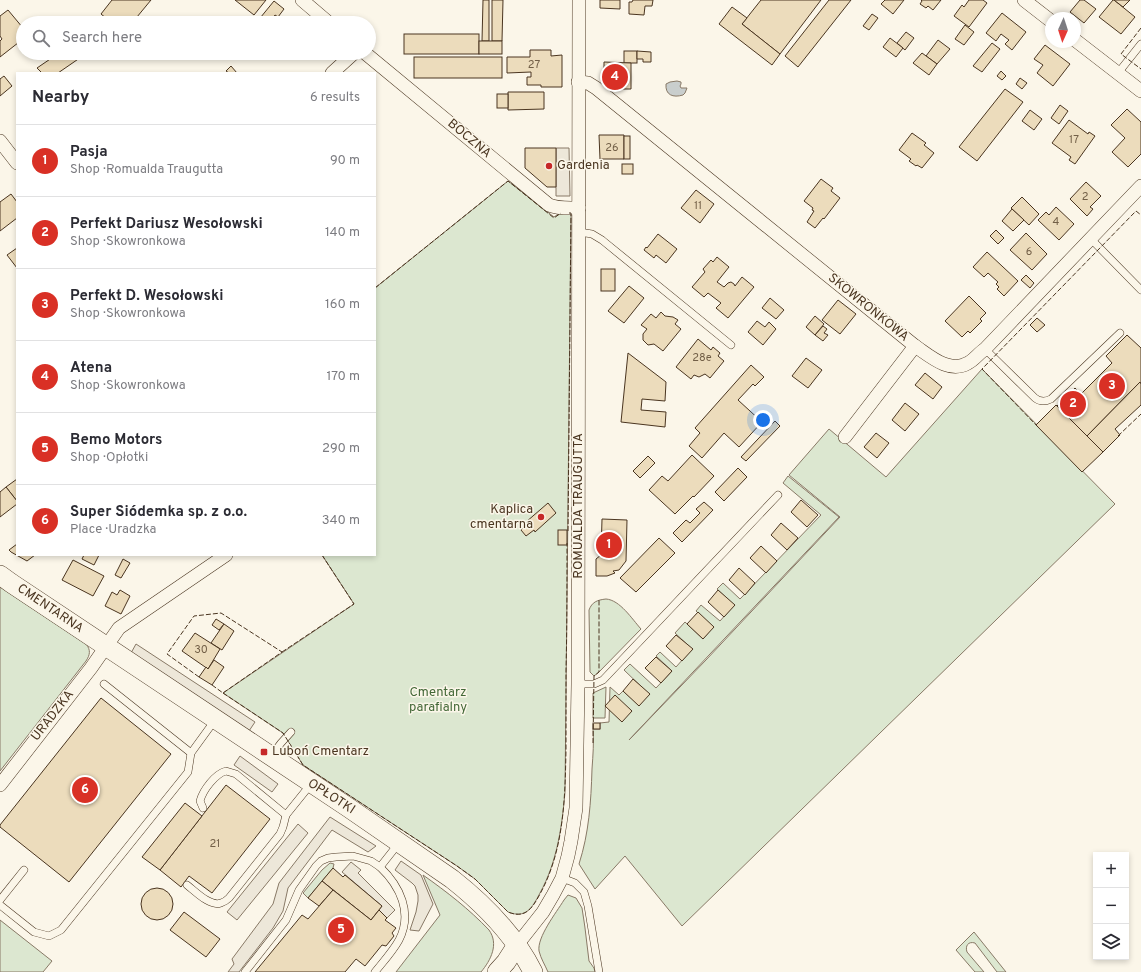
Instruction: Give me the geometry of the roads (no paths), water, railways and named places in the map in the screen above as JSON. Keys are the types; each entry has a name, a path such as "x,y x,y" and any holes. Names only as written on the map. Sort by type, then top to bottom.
{"street":[{"path":"302,0 321,16"},
{"name":"ROMUALDA TRAUGUTTA","path":"517,945 543,912 562,878 571,841 576,808 578,684 579,0"},
{"path":"1024,0 1045,16"},
{"path":"1081,45 1141,91"},
{"path":"333,72 346,60"},
{"name":"BOCZNA","path":"373,60 545,202 553,207 579,208"},
{"name":"SKOWRONKOWA","path":"578,82 588,83 596,88 915,346 943,364 953,367 968,363 984,349 1141,186"},
{"path":"0,141 16,162"},
{"path":"845,437 915,346"},
{"name":"URADZKA","path":"0,784 91,668 107,641 123,625 225,556"},
{"name":"CMENTARNA","path":"0,575 107,641"},
{"name":"OPŁOTKI","path":"107,641 215,720 400,843 467,891 496,918 517,945 534,972"},
{"path":"497,972 506,962 517,945"}],"lane":[{"path":"1118,73 1141,44"},
{"path":"579,232 592,234 602,240 731,345"},
{"path":"1090,238 1141,290"},
{"path":"984,349 1038,401 1047,401 1051,399 1120,333"},
{"path":"578,684 594,684 603,680 778,495"},
{"path":"104,684 191,753"},
{"path":"0,905 34,932 49,936 61,930 188,772 191,753 215,720"},
{"path":"271,756 281,742 291,732"},
{"path":"204,808 200,801 204,791 218,774 226,771 236,774 286,815"},
{"path":"187,885 210,902 221,904 226,901 280,834 286,815 311,784"},
{"path":"380,867 400,843"},
{"path":"245,972 286,920 299,890 316,866 321,861 336,856 353,856 371,861 388,875 400,891 403,899 404,917 402,933 399,941 375,972"},
{"path":"0,900 24,870"},
{"path":"562,878 575,883 584,892 588,906 598,972"}],"place":[{"name":"Atena","path":"615,77"},
{"name":"Gardenia","path":"549,166"},
{"name":"Perfekt D. Wesołowski","path":"1112,386"},
{"name":"Perfekt Dariusz Wesołowski","path":"1073,404"},
{"name":"Kaplica cmentarna","path":"541,517"},
{"name":"Pasja","path":"609,545"},
{"name":"Luboń Cmentarz","path":"264,752"},
{"name":"Super Siódemka sp. z o.o.","path":"85,790"},
{"name":"Bemo Motors","path":"341,930"}],"park label":[{"name":"Cmentarz parafialny","path":"438,700"}]}
